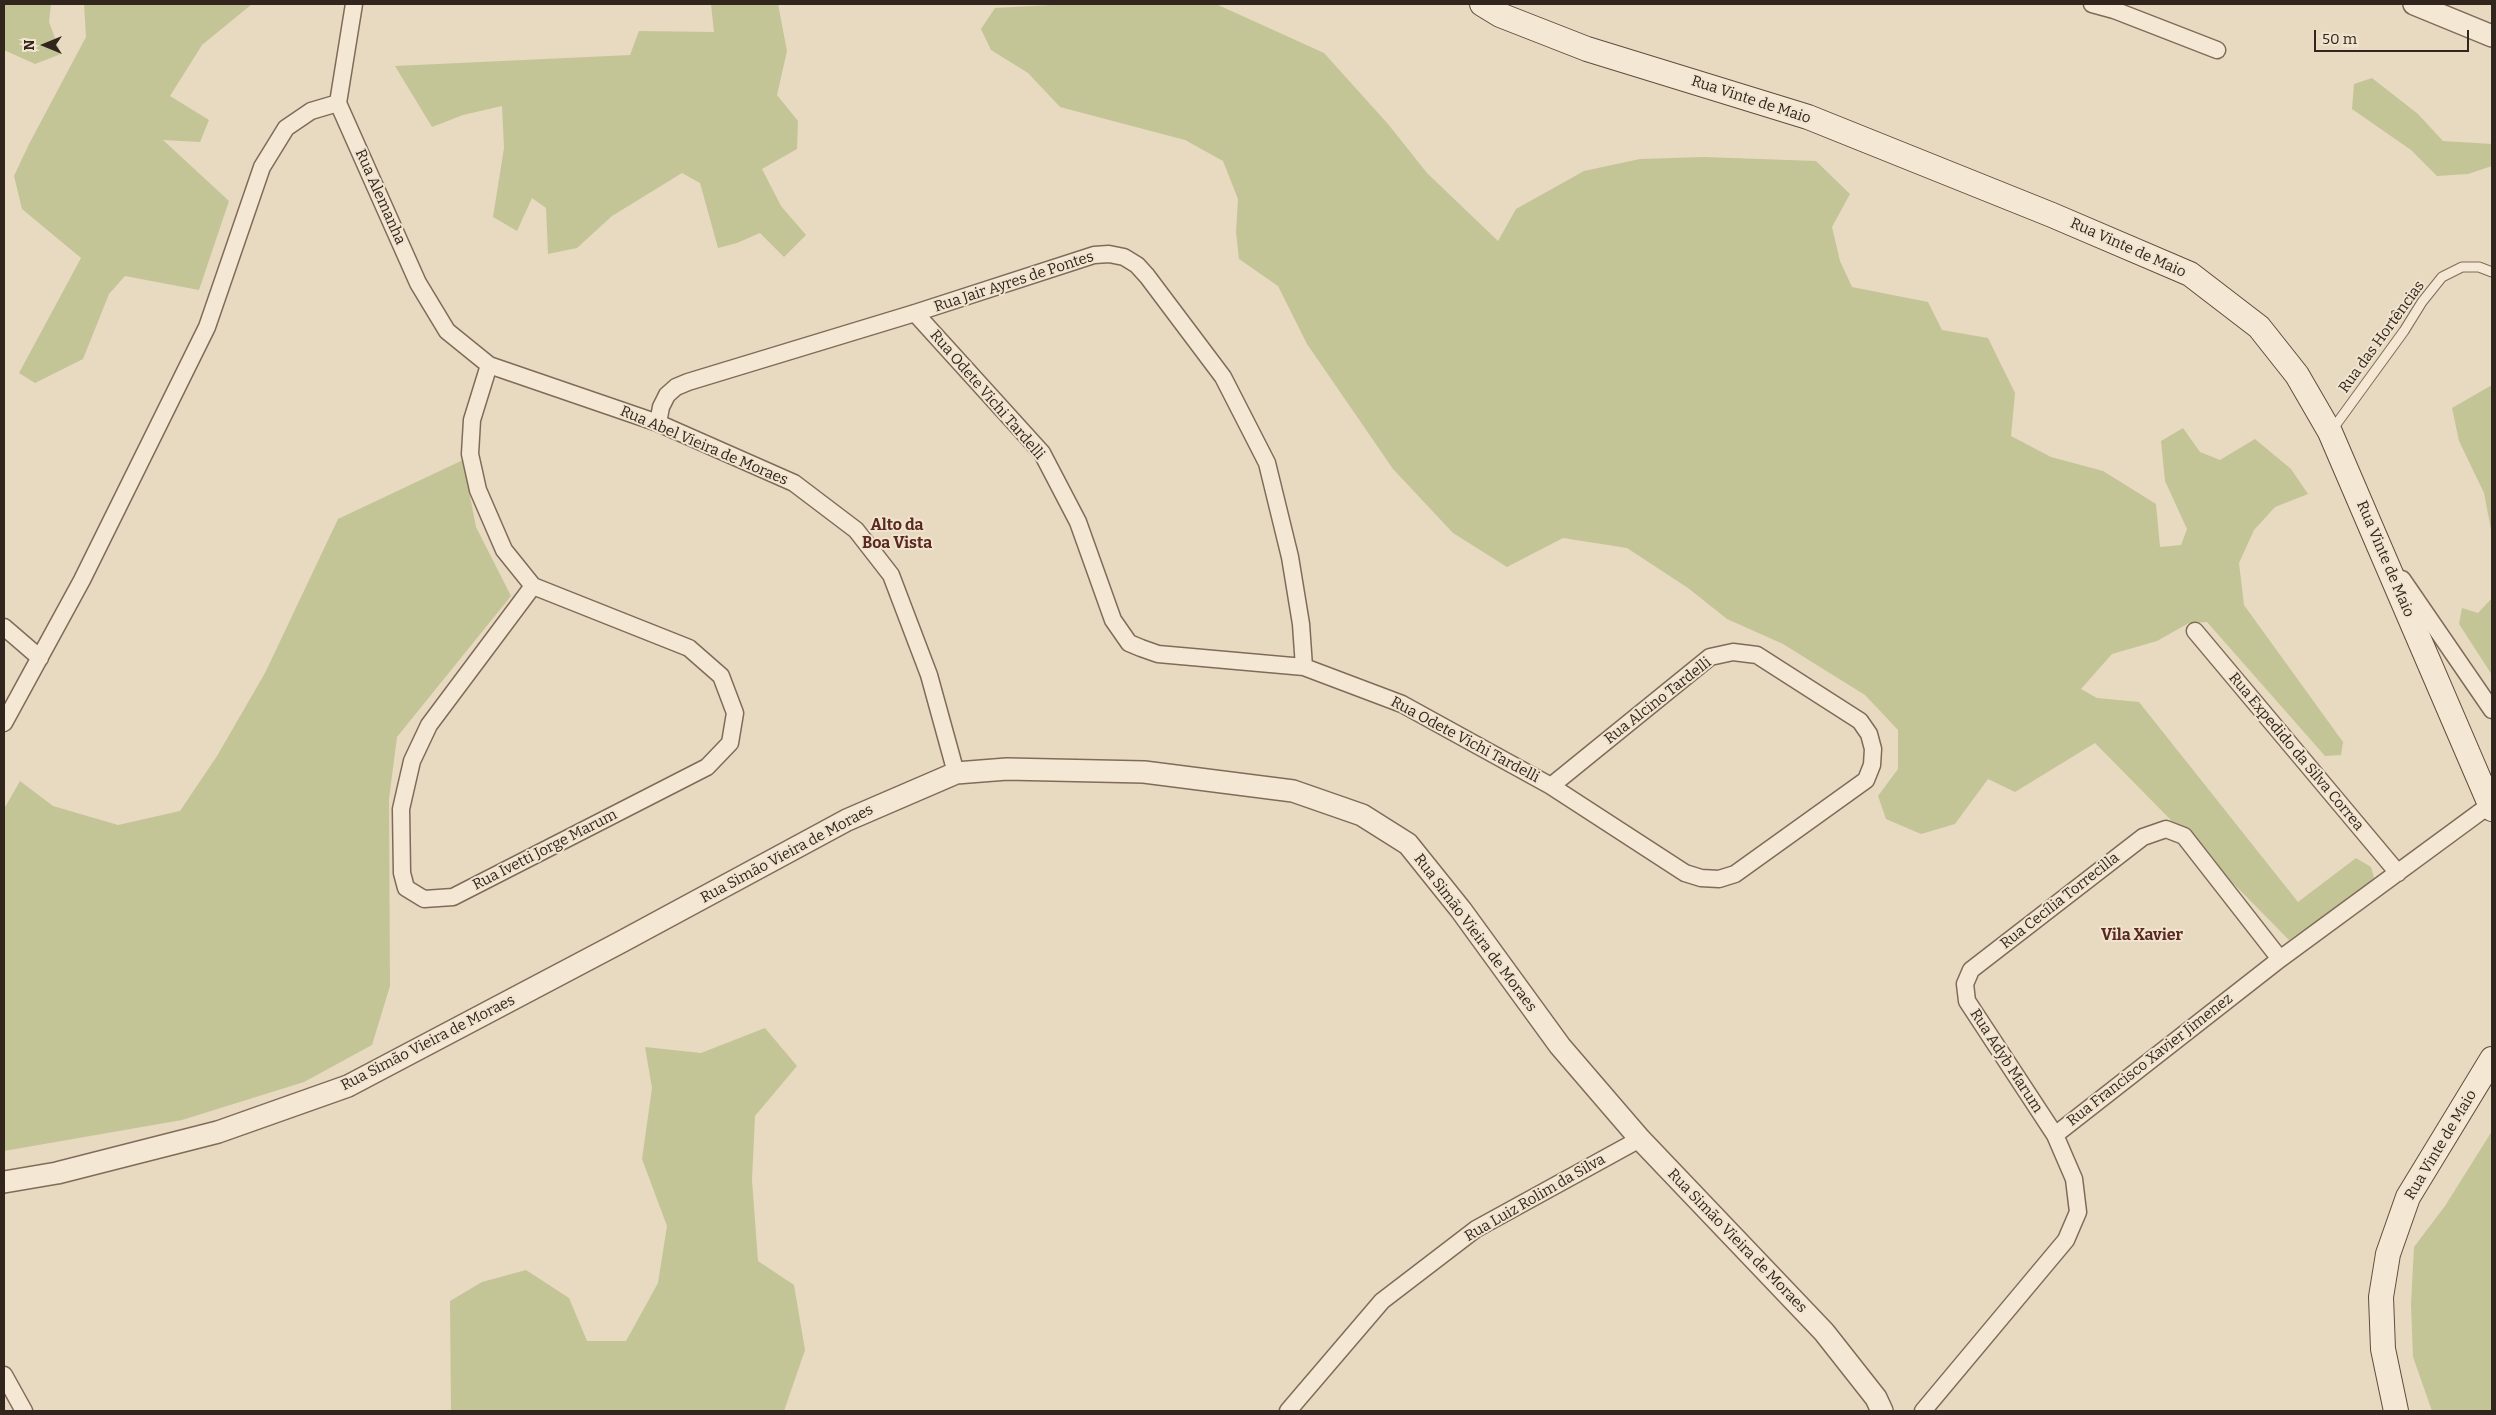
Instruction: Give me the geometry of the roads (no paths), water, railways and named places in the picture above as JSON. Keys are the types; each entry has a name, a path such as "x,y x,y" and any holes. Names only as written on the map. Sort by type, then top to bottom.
{"main road":[{"name":"Rua Vinte de Maio","path":"1482,4 1500,16 1588,49 1808,117 2052,215 2190,274 2259,327 2297,375 2330,432 2491,807"},
{"name":"Rua Vinte de Maio","path":"2396,1411 2383,1349 2382,1297 2388,1254 2408,1197 2492,1059"}],"street":[{"path":"4,723 82,580 207,327 262,167 286,128 311,111 338,103 354,4"},
{"path":"2092,4 2114,10 2217,50"},
{"path":"2414,4 2492,36"},
{"name":"Rua Alemanha","path":"338,103 418,283 447,331 489,365"},
{"name":"Rua Jair Ayres de Pontes","path":"658,423 661,407 666,396 676,387 688,382 915,313 1094,255 1109,254 1124,258 1137,265 1223,377 1267,463 1290,557 1301,624 1304,667"},
{"name":"Rua Odete Vichi Tardelli","path":"915,313 1042,452 1078,522 1113,620 1128,642 1158,654 1304,667 1402,704 1550,786 1685,873 1702,878"},
{"name":"Rua Abel Vieira de Moraes","path":"489,365 658,423 794,483 856,530 891,575 929,675 956,773"},
{"name":"Rua Ivetti Jorge Marum","path":"489,365 472,420 470,454 478,490 504,550 533,586 690,648 721,676 735,713 730,743 707,767 453,897 424,899 406,888 402,872 401,809 412,761 429,725 533,586"},
{"path":"2381,548 2492,710"},
{"path":"4,627 40,658"},
{"name":"Rua Expedido da Silva Correa","path":"2195,631 2398,873"},
{"name":"Rua Alcino Tardelli","path":"1550,786 1710,657 1733,652 1756,655 1860,721 1869,734 1872,749 1872,765 1866,780 1735,874 1718,879 1702,878"},
{"name":"Rua Simão Vieira de Moraes","path":"4,1182 57,1173 218,1132 348,1086 847,820 956,773 1007,768 1144,772 1293,791 1362,816 1408,844 1461,910 1560,1046 1640,1139 1824,1332 1876,1398 1882,1411"},
{"name":"Rua Francisco Xavier Jimenez","path":"1923,1411 2066,1240 2078,1212 2074,1179 2055,1135 2280,958 2491,807"},
{"name":"Rua Cecília Torrecilla","path":"1965,984 1971,970 2143,837 2166,829 2184,836 2280,958"},
{"name":"Rua Adyb Marum","path":"1965,984 1967,1001 2055,1135"},
{"name":"Rua Luiz Rolim da Silva","path":"1288,1411 1382,1301 1476,1228 1640,1139"},
{"path":"4,1375 24,1411"}],"lane":[{"name":"Rua das Hortências","path":"2330,432 2404,331 2422,302 2442,277 2462,267 2479,267 2492,272"}],"district":[{"name":"Alto da Boa Vista","path":"897,535"},
{"name":"Vila Xavier","path":"2142,936"}]}
